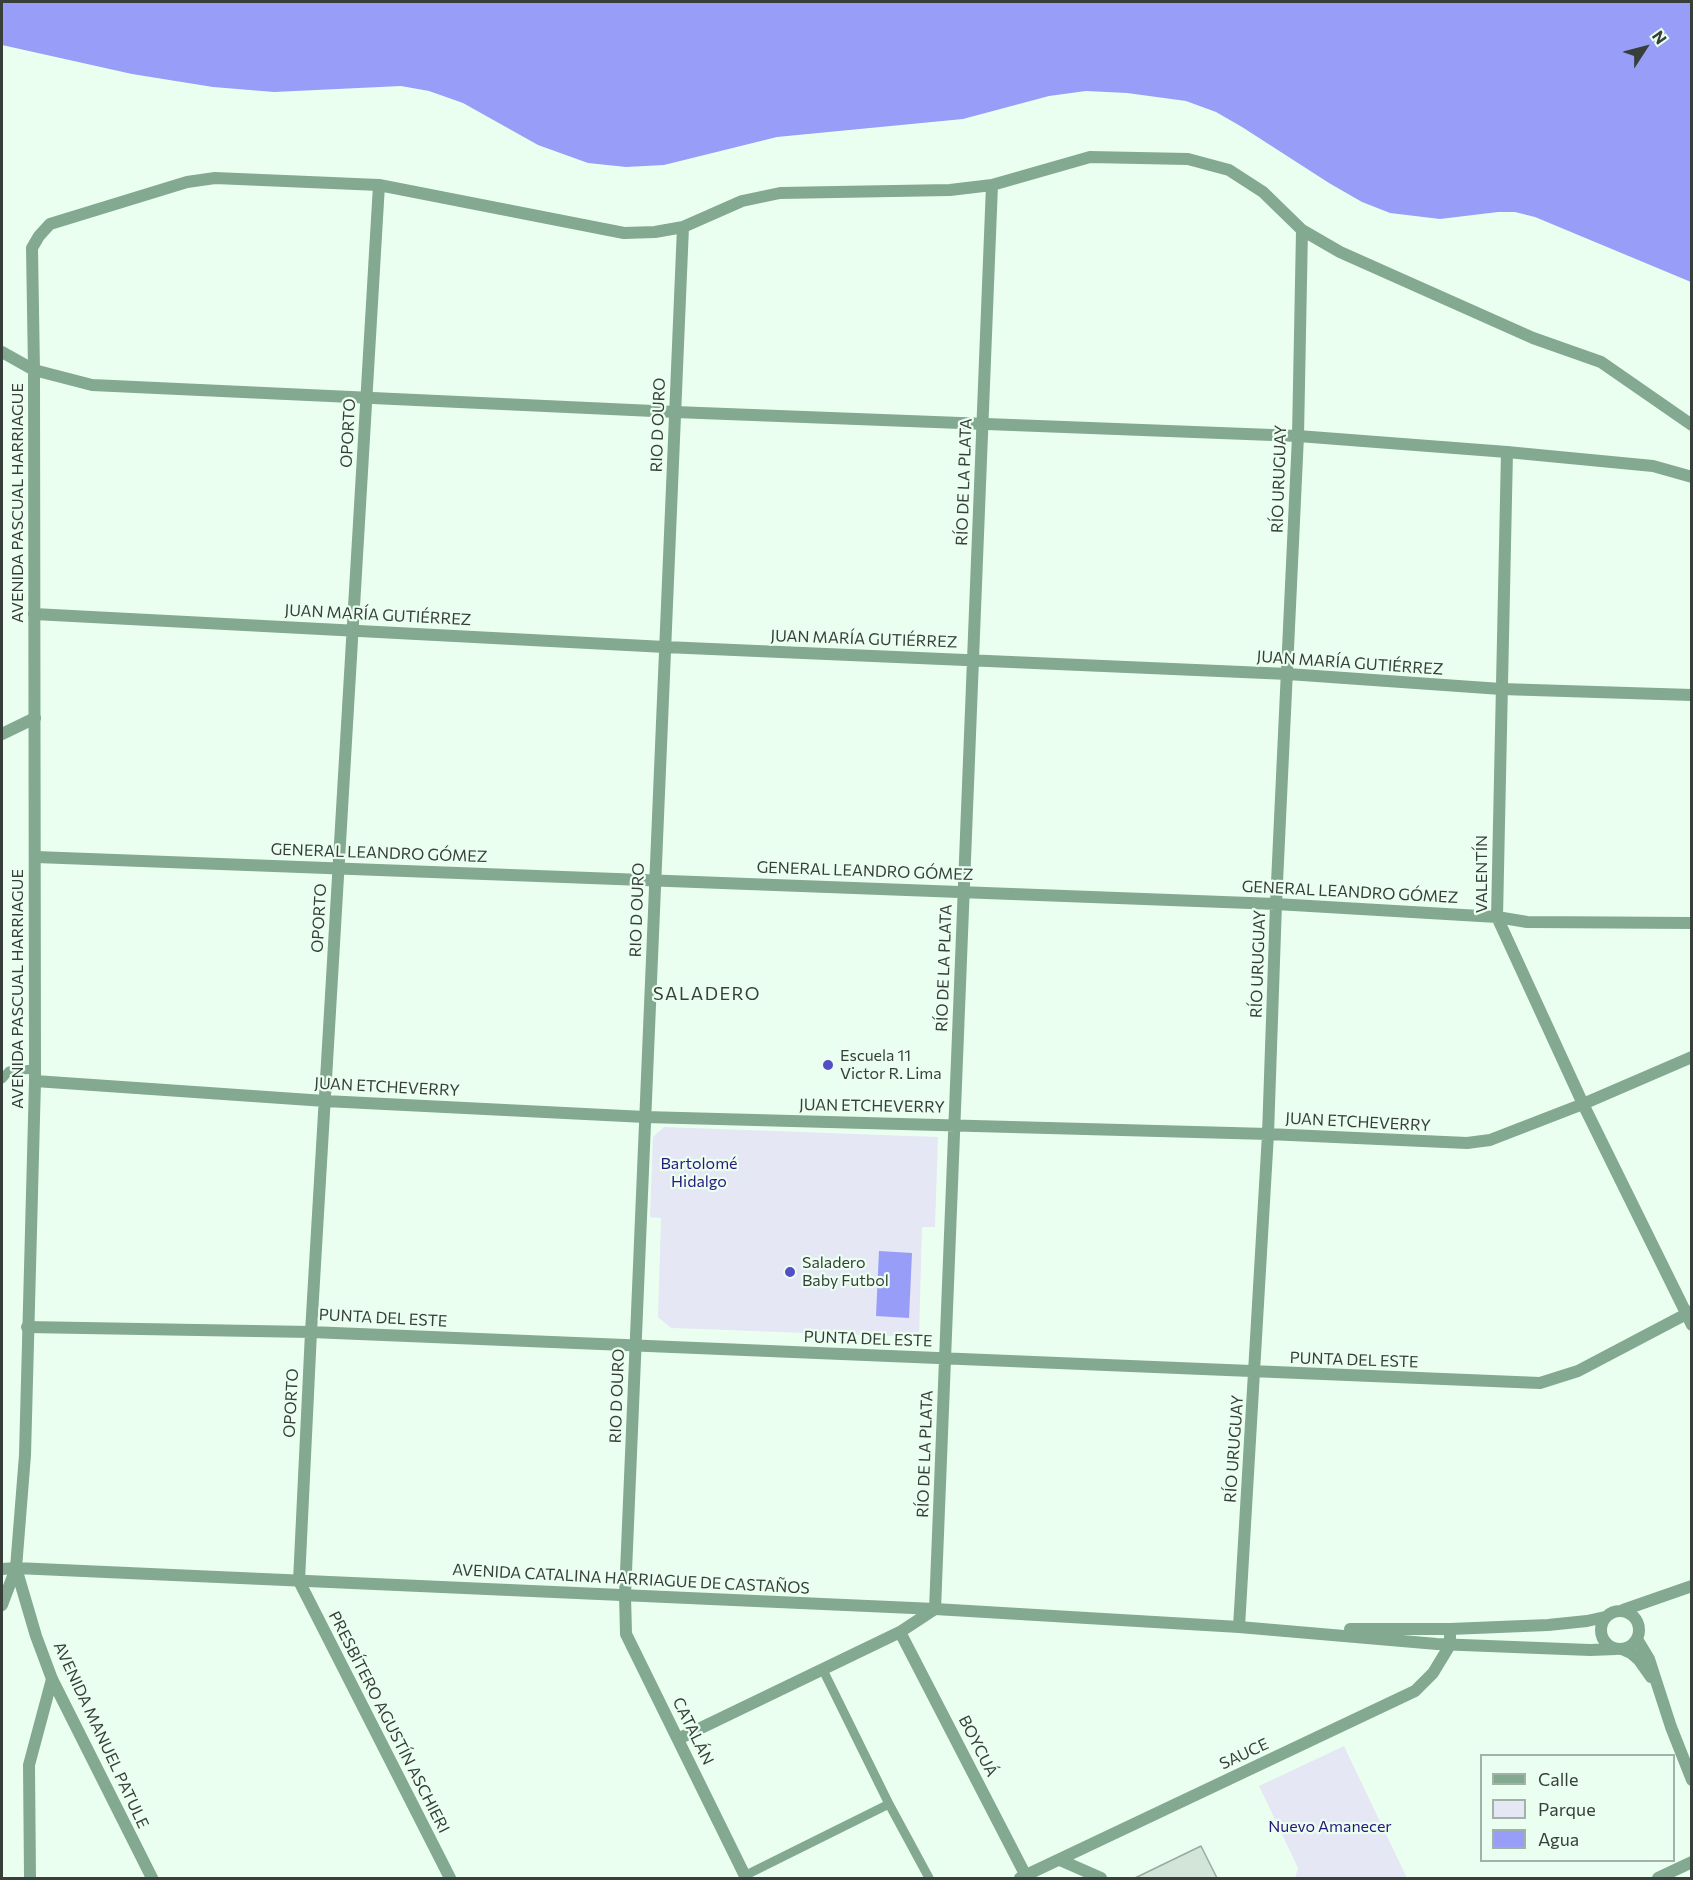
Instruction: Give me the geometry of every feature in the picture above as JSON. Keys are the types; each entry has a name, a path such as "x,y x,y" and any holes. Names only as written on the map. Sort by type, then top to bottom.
{"street":[{"name":"AVENIDA PASCUAL HARRIAGUE","path":"2,1605 16,1568 25,1455 35,1075 32,248 50,224 187,182 215,178 379,185 624,233 655,232 683,227 742,201 780,193 950,190 992,185 1090,157 1188,159 1229,170 1263,192 1302,230 1340,252 1522,333 1601,362 1692,425"},
{"name":"OPORTO","path":"299,1581 311,1332 379,185"},
{"name":"RÍO DE LA PLATA","path":"935,1609 992,185"},
{"name":"RIO D OURO","path":"625,1595 683,227"},
{"name":"RÍO URUGUAY","path":"1239,1628 1256,1372 1268,1134 1276,904 1298,436 1302,230"},
{"path":"2,352 34,370 92,385 366,399 1298,436 1653,466 1692,477"},
{"name":"VALENTÍN","path":"1507,452 1497,917 1583,1104 1690,1317"},
{"name":"JUAN MARÍA GUTIÉRREZ","path":"34,614 665,648 1288,674 1501,689 1692,695"},
{"path":"2,734 35,718"},
{"name":"GENERAL LEANDRO GÓMEZ","path":"36,857 1276,904 1497,917 1527,922 1692,923"},
{"name":"JUAN ETCHEVERRY","path":"35,1075 325,1101 645,1117 1268,1134 1467,1143 1490,1140 1583,1104 1692,1057"},
{"name":"PUNTA DEL ESTE","path":"27,1327 311,1332 1540,1383 1578,1371 1690,1317"},
{"name":"AVENIDA MANUEL PATULE","path":"16,1568 36,1636 52,1679 152,1878"},
{"name":"AVENIDA CATALINA HARRIAGUE DE CASTAÑOS","path":"2,1569 935,1609 1259,1629 1450,1645 1590,1650 1619,1649 1633,1644 1638,1635 1641,1619 1647,1610 1665,1596"},
{"name":"PRESBÍTERO AGUSTÍN ASCHIERI","path":"299,1581 446,1877"},
{"name":"AVENIDA CATALINA HARRIAGUE DE CASTAÑOS","path":"1259,1629 1450,1629 1587,1622 1605,1617 1610,1612 1623,1610 1692,1586"},
{"name":"CATALÁN","path":"625,1595 626,1634 745,1877"},
{"path":"678,1738 900,1632 935,1609"},
{"path":"1623,1610 1634,1616 1637,1621 1638,1635 1649,1659 1671,1727 1692,1780"},
{"path":"1605,1617 1601,1622 1601,1636 1604,1642 1632,1653 1659,1688"},
{"path":"1450,1629 1450,1645"},
{"name":"BOYCUÁ","path":"900,1632 1023,1877"},
{"name":"SAUCE","path":"1023,1877 1415,1690 1433,1673 1450,1645"},
{"path":"30,1878 29,1765 52,1679"},
{"path":"1060,1860 1101,1878"},
{"path":"1658,1878 1692,1862"}],"lane":[{"path":"2,1064 9,1071 35,1075"},
{"path":"2,1079 9,1071"},
{"path":"823,1670 889,1804 929,1878"},
{"path":"745,1877 889,1804"}],"green space":[{"name":"Bartolomé Hidalgo","path":"664,1127 938,1137 935,1227 922,1227 919,1337 671,1328 658,1317 661,1218 650,1217 653,1137"},
{"name":"Nuevo Amanecer","path":"1344,1746 1407,1878 1295,1878 1298,1868 1259,1786"}],"water":[{"path":"2,2 1691,2 1691,282 1535,217 1515,212 1440,219 1390,213 1362,202 1329,183 1216,112 1186,101 1127,93 1086,91 1049,96 963,119 777,137 664,165 626,167 588,163 538,145 463,103 429,91 401,86 274,92 213,87 132,74 2,45"},
{"path":"879,1251 912,1253 909,1318 876,1316"}],"building":[{"path":"1201,1846 1217,1878 1135,1878"}],"place":[{"name":"Escuela 11 Victor R. Lima","path":"828,1065"},
{"name":"Saladero Baby Futbol","path":"790,1272"}],"district":[{"name":"SALADERO","path":"707,994"}]}
